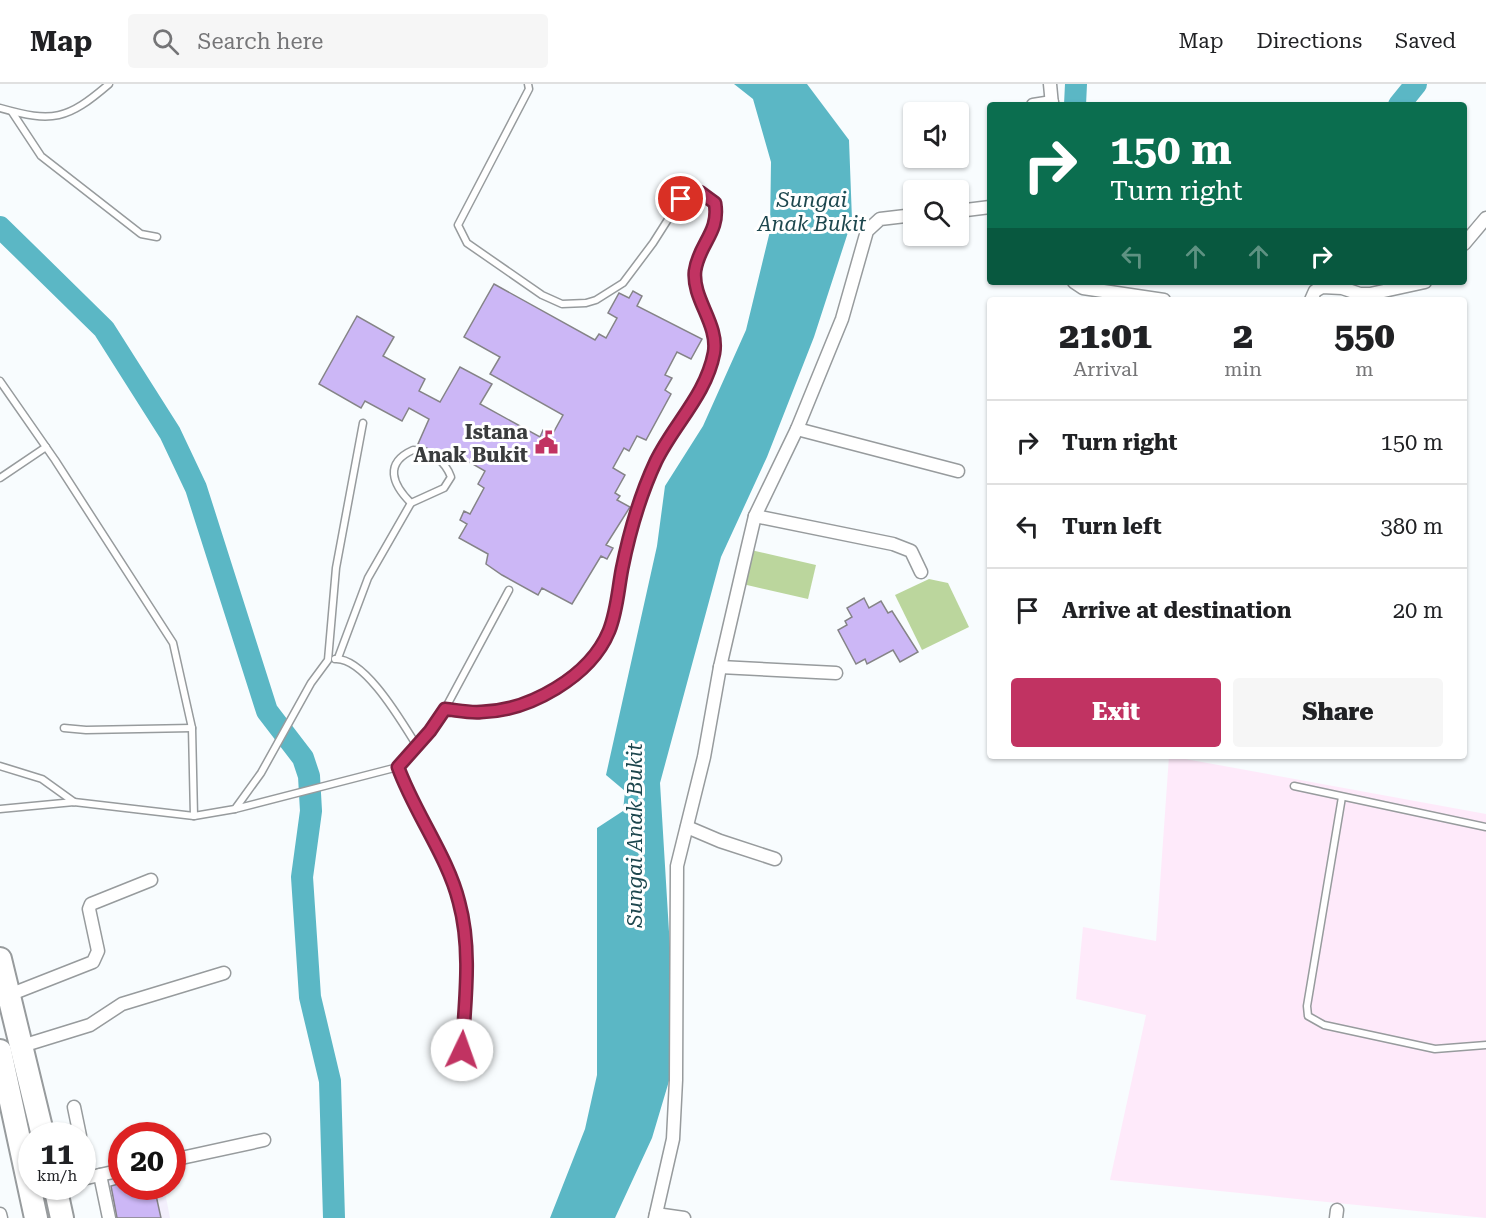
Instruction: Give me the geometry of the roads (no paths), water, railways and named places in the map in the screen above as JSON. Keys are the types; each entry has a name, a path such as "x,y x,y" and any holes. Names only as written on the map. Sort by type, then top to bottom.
{"highway":[{"path":"0,959 9,995 11,1048 5,1088 36,1218"},
{"path":"11,1048 38,1122"},
{"path":"58,1200 62,1218"}],"street":[{"path":"1050,84 1052,102"},
{"path":"969,210 987,207"},
{"path":"684,1218 655,1216 673,1139 676,1080 677,866 704,757 720,667 755,516 797,429 842,319 867,231 880,219 903,216"},
{"path":"1467,240 1486,218"},
{"path":"1078,285 1083,288 1144,297"},
{"path":"1312,297 1315,291 1322,287 1342,288 1360,294 1370,294 1411,285"},
{"path":"797,429 958,471"},
{"path":"755,516 893,544 911,551 921,572"},
{"path":"720,667 836,673"},
{"path":"687,827 720,842 775,859"},
{"path":"9,995 93,962 98,951 89,909 91,904 152,880"},
{"path":"11,1048 90,1026 122,1004 224,973"},
{"path":"74,1107 77,1122"},
{"path":"186,1157 264,1140"},
{"path":"96,1190 109,1218"}],"lane":[{"path":"0,108 12,112 56,118 74,112 109,84"},
{"path":"445,709 481,712 517,706 540,698 578,671 594,654 608,632 616,609 627,547 656,460 691,408 714,352 710,322 695,285 695,269 717,222 715,203 700,192 681,199 653,243 623,283 596,300 586,303 554,302 466,243 458,225 500,148 529,89 528,84"},
{"path":"12,112 41,156 141,234 157,237"},
{"path":"0,381 46,447 173,644 192,728 194,816"},
{"path":"235,809 255,783 311,683 328,660 336,568 363,423"},
{"path":"0,478 46,447"},
{"path":"338,658 368,578 411,503 444,488 451,477 442,462 420,450 404,454 396,464 393,475 397,487 411,503"},
{"path":"0,809 74,802 194,816 235,809 398,767 445,709 509,590"},
{"path":"328,660 338,658 367,677 387,698 417,746"},
{"path":"64,728 86,730 192,728"},
{"path":"0,766 42,779 74,802"},
{"path":"398,767 408,795 459,901 465,942 466,988 462,1050"},
{"path":"1294,786 1486,827"},
{"path":"1342,797 1307,1006 1308,1016 1324,1025 1435,1049 1486,1045"}],"water":[{"name":"Sungai Anak Bukit","path":"734,84 807,84 849,140 852,220 814,337 767,457 721,557 660,783 673,998 669,1081 652,1138 615,1218 550,1218 585,1129 597,1075 597,828 623,811 625,791 606,775 657,546 665,486 703,426 746,330 770,231 771,162 753,99"}],"waterway":[{"path":"1075,102 1076,84"},
{"path":"1401,102 1416,84"},
{"path":"0,227 104,329 170,433 196,488 267,711 303,758 309,776 311,811 302,877 310,997 330,1081 334,1218"}],"place":[{"name":"Istana Anak Bukit","path":"546,443"}]}
